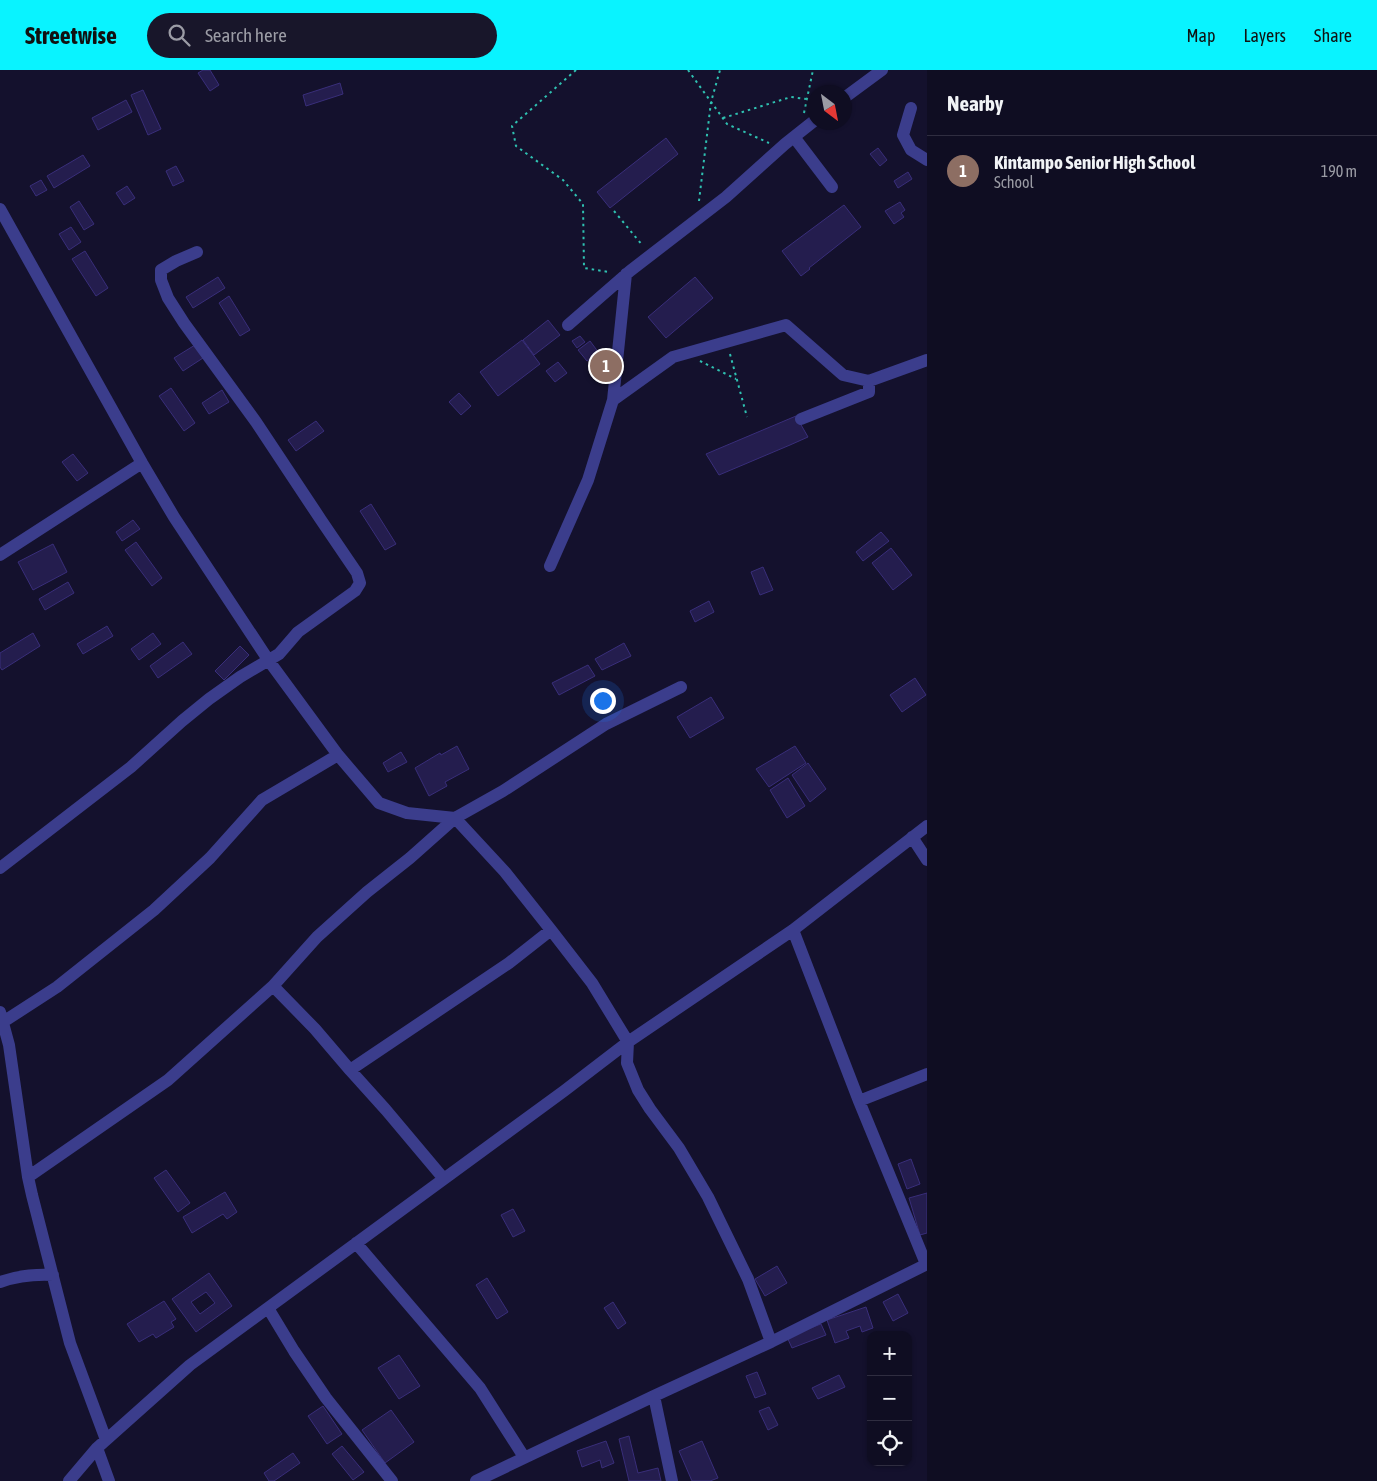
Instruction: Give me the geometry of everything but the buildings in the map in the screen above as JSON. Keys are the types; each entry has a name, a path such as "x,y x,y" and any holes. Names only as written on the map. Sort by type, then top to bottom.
{"street":[{"path":"852,92 882,70"},
{"path":"911,108 903,135 911,150 927,160"},
{"path":"568,324 626,274 726,197 780,148 807,127"},
{"path":"797,135 832,187"},
{"path":"0,209 142,462 226,599 338,755 379,804 408,813 455,818 504,872 592,983 628,1042 627,1063 638,1090 679,1148 708,1198 748,1279 771,1342"},
{"path":"0,868 131,767 209,699 240,677 269,661 288,646 298,632 355,590 360,583 357,573 271,444 168,298 161,280 161,270 197,252"},
{"path":"550,566 588,480 614,400 626,274"},
{"path":"614,400 673,357 786,325 843,375 869,381 927,360"},
{"path":"801,419 869,392 869,381"},
{"path":"0,556 142,462"},
{"path":"28,1176 168,1080 273,986 317,937 455,818 502,791 606,724 681,687"},
{"path":"109,1481 101,1444 70,1343 28,1176 2,1017 57,987 154,910 210,858 262,800 338,755"},
{"path":"69,1481 101,1444 190,1365 628,1042 793,930 927,826"},
{"path":"912,837 927,860"},
{"path":"350,1070 509,963 551,930"},
{"path":"476,1481 771,1342 927,1264 859,1101 793,930"},
{"path":"273,986 315,1029 444,1179"},
{"path":"859,1101 927,1074"},
{"path":"356,1243 480,1388 524,1457"},
{"path":"0,1282 11,1278 37,1274 53,1275"},
{"path":"268,1308 326,1398 392,1481"},
{"path":"654,1396 672,1481"}],"path":[{"path":"576,70 512,126 516,146 564,180 583,204 584,268 626,274"},
{"path":"688,70 727,124 780,148"},
{"path":"698,219 711,102 720,70"},
{"path":"810,85 813,70"},
{"path":"723,118 791,97 807,99 797,135"},
{"path":"614,211 651,255"},
{"path":"726,342 747,417"},
{"path":"684,354 736,379"}],"place":[{"name":"Kintampo Senior High School","path":"606,366"}]}
